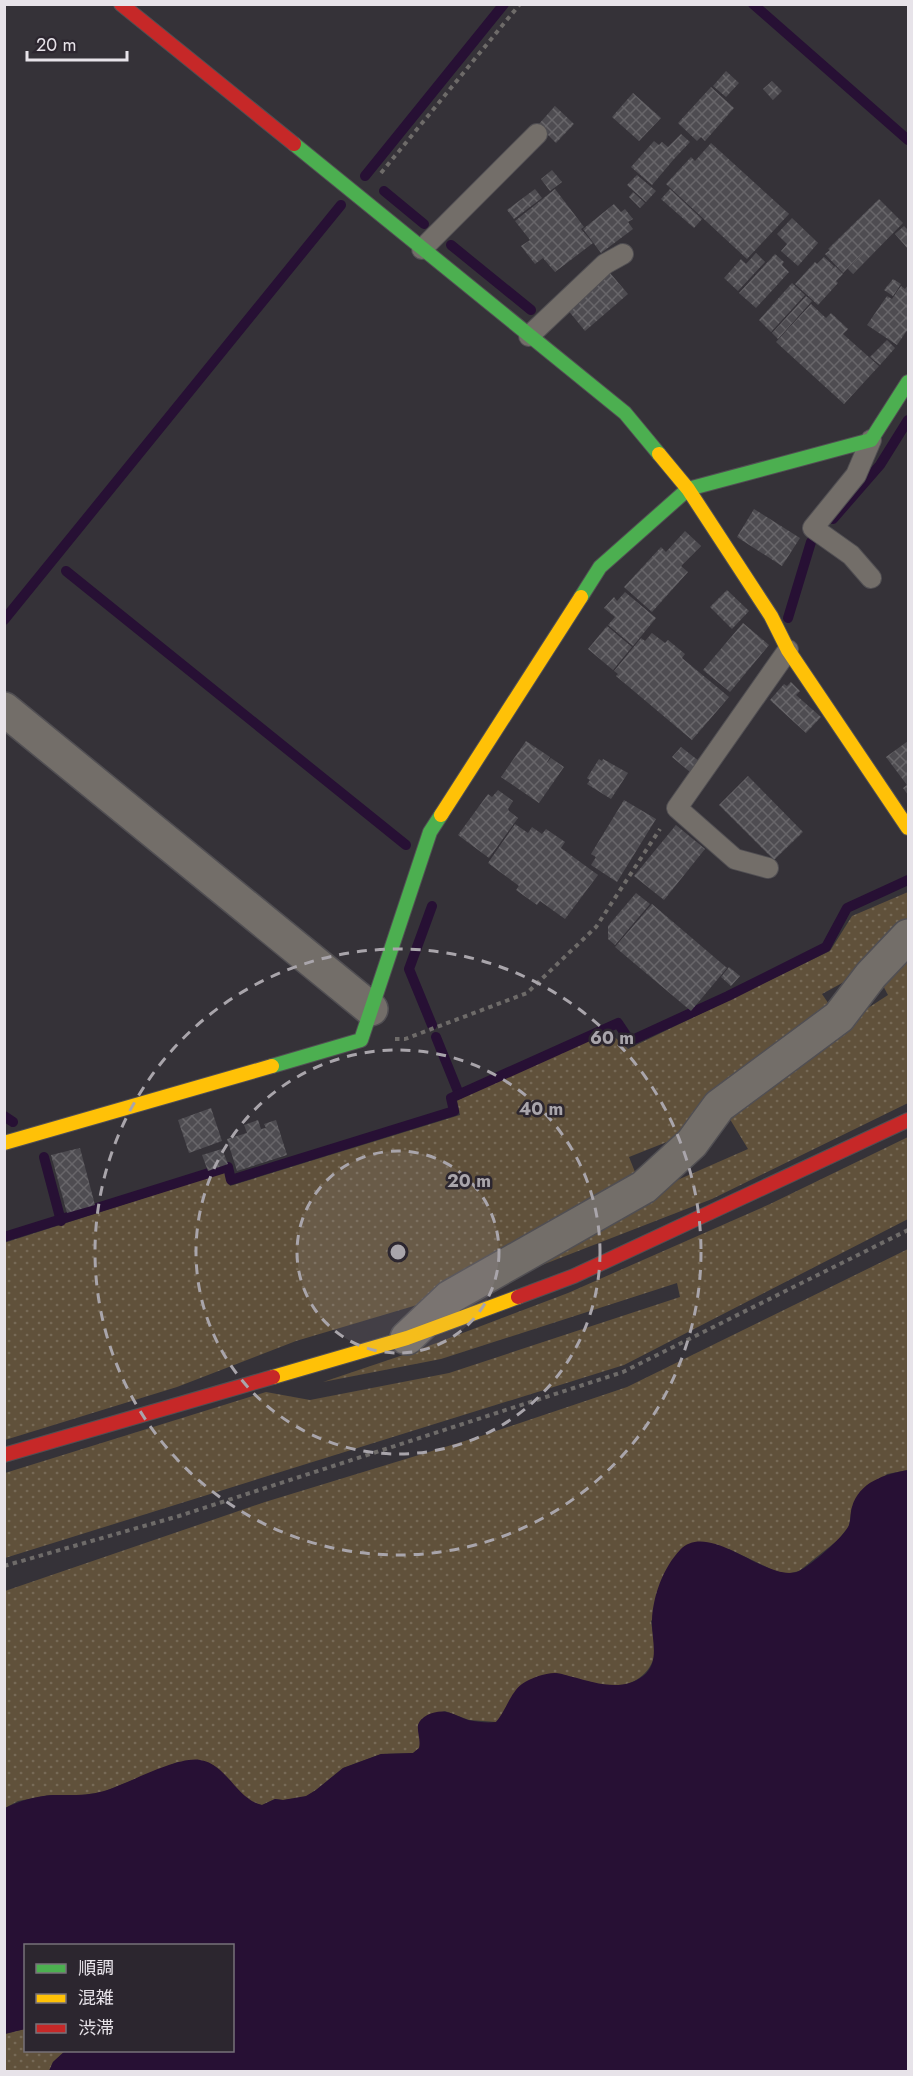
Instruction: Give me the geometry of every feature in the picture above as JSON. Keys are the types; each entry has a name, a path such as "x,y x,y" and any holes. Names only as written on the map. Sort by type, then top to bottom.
{"street":[{"path":"121,4 625,413 688,489 771,616 788,650 909,828"},
{"path":"4,1143 361,1040 430,832 600,567 688,489 872,440 909,382"},
{"path":"4,709 371,1009"},
{"path":"407,1338 450,1297 644,1187 692,1143 719,1106 839,1017 871,975 909,936"},
{"path":"4,1455 407,1338 574,1276 909,1120"}],"lane":[{"path":"422,249 537,134"},
{"path":"530,336 605,264 623,254"},
{"path":"871,578 851,555 813,528 856,475 872,440"},
{"path":"768,868 735,859 677,808 788,650"}],"path":[{"path":"360,198 520,4"},
{"path":"361,1040 405,1039 527,993 596,927 669,815 677,808"},
{"path":"4,1566 179,1516 623,1372 909,1230"}],"shaded area":[{"path":"908,892 908,920 855,976 822,994 833,1010 682,1136 629,1157 639,1182 417,1305 296,1341 177,1387 5,1440 4,1243 225,1172 230,1186 460,1115 457,1100 608,1031 628,1049 830,951 852,916"},
{"path":"908,951 908,1103 712,1199 470,1293 641,1196 748,1149 725,1111 842,1025 888,995 880,980"},
{"path":"908,1137 908,1219 624,1365 5,1558 5,1473 266,1392 310,1400 449,1373 680,1297 677,1283 441,1359 323,1382 418,1350 568,1293 770,1204"},
{"path":"908,1249 908,1470 887,1474 852,1507 849,1526 838,1540 799,1571 787,1574 773,1570 729,1549 651,1621 655,1646 654,1658 651,1665 635,1681 612,1686 556,1673 496,1722 469,1720 445,1711 421,1720 420,1748 413,1753 381,1754 343,1768 306,1797 275,1799 262,1805 251,1803 213,1765 178,1762 103,1792 82,1795 50,1795 18,1801 5,1808 5,1591 265,1502 481,1436 627,1387"},
{"path":"908,1470 908,2071 49,2071 53,2062 64,2052 234,2052 234,1944 24,1944 24,2029 5,2034 5,1808 40,1796 104,1791 166,1766 190,1760 200,1760 217,1768 245,1796 262,1805 275,1799 306,1796 343,1768 381,1754 413,1753 419,1748 418,1725 422,1718 430,1714 446,1712 468,1720 496,1722 518,1688 538,1676 557,1673 609,1685 635,1681 649,1670 652,1664 654,1601 664,1574 680,1550 692,1543 707,1542 772,1569 786,1573 799,1571 827,1550 846,1530 850,1523 851,1509 860,1491 874,1481"},
{"path":"24,2029 24,2052 64,2052 53,2062 49,2071 5,2071 4,2034"}],"building":[{"path":"726,71 739,83 726,97 713,86"},
{"path":"772,81 782,91 773,100 763,89"},
{"path":"711,87 734,108 705,141 701,137 697,141 678,123"},
{"path":"633,93 661,118 639,141 612,117"},
{"path":"555,106 574,124 556,143 538,125"},
{"path":"681,134 690,142 652,185 631,167 654,141 659,145 662,142 668,147"},
{"path":"711,143 789,214 747,259 666,184 691,157 695,161"},
{"path":"552,170 562,182 550,191 541,179"},
{"path":"637,175 656,191 646,202 627,185"},
{"path":"535,189 542,198 514,219 507,210"},
{"path":"555,189 584,227 581,229 593,243 555,272 543,258 535,264 521,246 530,240 515,221"},
{"path":"670,189 702,219 694,228 661,199"},
{"path":"633,192 645,203 640,208 629,197"},
{"path":"879,199 903,223 853,274 848,269 867,249 843,273 825,254"},
{"path":"614,204 621,212 625,209 633,219 628,222 633,229 601,253 583,229"},
{"path":"792,218 818,243 798,266 781,251 787,244 777,234"},
{"path":"904,226 908,230 908,249 895,234"},
{"path":"756,253 765,262 738,291 724,278 741,259 746,264"},
{"path":"775,254 784,262 782,265 789,272 756,308 739,293"},
{"path":"824,257 834,266 830,271 835,266 843,274 818,305 795,284 815,262 817,264"},
{"path":"610,273 628,294 585,331 567,309"},
{"path":"893,279 901,284 893,296 884,290"},
{"path":"792,283 805,295 771,332 759,320"},
{"path":"908,285 908,329 897,345 867,325 887,296 892,299 901,286 905,289"},
{"path":"806,296 812,301 778,339 772,333"},
{"path":"811,304 826,318 831,313 848,329 843,334 879,366 844,404 776,342"},
{"path":"887,340 895,348 880,365 870,357"},
{"path":"754,509 800,538 782,566 737,537"},
{"path":"685,531 701,546 681,566 688,572 652,612 624,587 661,547 666,552"},
{"path":"727,590 749,611 732,629 710,607"},
{"path":"625,592 656,618 633,646 608,625 615,617 604,608 614,597 617,601"},
{"path":"743,623 769,645 730,692 703,670"},
{"path":"607,626 632,647 613,670 588,649"},
{"path":"652,633 665,643 668,640 685,654 682,658 729,697 692,740 616,676 618,674 614,671 641,638 645,641"},
{"path":"791,682 800,691 796,695 821,717 806,733 770,700 784,684 787,686"},
{"path":"526,741 550,757 546,764 551,758 564,767 539,803 501,777"},
{"path":"908,741 908,795 903,788 907,785 886,757"},
{"path":"681,747 699,761 690,772 672,757"},
{"path":"599,759 628,773 611,799 587,784 590,780 587,778"},
{"path":"748,776 803,832 774,860 719,805"},
{"path":"498,790 513,801 508,809 518,818 489,858 458,835 488,794 492,797"},
{"path":"624,800 656,819 617,882 591,865 596,857 591,854"},
{"path":"515,824 528,833 532,827 542,834 546,829 565,842 561,848 598,875 565,919 540,901 537,905 516,890 519,886 488,863"},
{"path":"676,825 705,849 664,900 634,876"},
{"path":"636,893 650,904 615,945 608,939 608,926"},
{"path":"652,904 727,968 691,1011 615,947"},
{"path":"729,967 740,976 731,986 721,977"},
{"path":"211,1108 222,1141 189,1153 178,1120"},
{"path":"258,1120 261,1129 266,1128 264,1124 276,1120 287,1155 237,1171 227,1139 247,1133 244,1125"},
{"path":"80,1148 95,1205 67,1213 51,1155"},
{"path":"222,1149 228,1164 208,1171 202,1155"}],"waterway":[{"path":"365,176 504,4"},
{"path":"753,4 908,140"},
{"path":"384,191 424,224"},
{"path":"4,620 341,205"},
{"path":"451,245 531,310"},
{"path":"833,519 880,465 908,420"},
{"path":"788,618 811,542"},
{"path":"66,571 406,845"},
{"path":"4,1237 228,1167 231,1180 454,1111 451,1098 618,1023 630,1041 728,996 826,947 847,908 908,880"},
{"path":"432,906 409,969 432,1025"},
{"path":"436,1037 459,1094"},
{"path":"4,1116 13,1122"},
{"path":"44,1157 61,1221"}],"traffic: fast":[{"path":"294,144 625,413 659,454"},
{"path":"581,597 600,567 688,489 871,440 908,382"},
{"path":"272,1066 361,1040 430,832 441,815"}],"traffic: slow":[{"path":"659,454 688,489 771,616 788,650 908,828"},
{"path":"441,815 581,597"},
{"path":"4,1143 272,1066"},
{"path":"273,1377 407,1338 518,1297"}],"traffic: jam":[{"path":"121,4 294,144"},
{"path":"518,1297 574,1276 908,1120"},
{"path":"4,1455 273,1377"}]}
